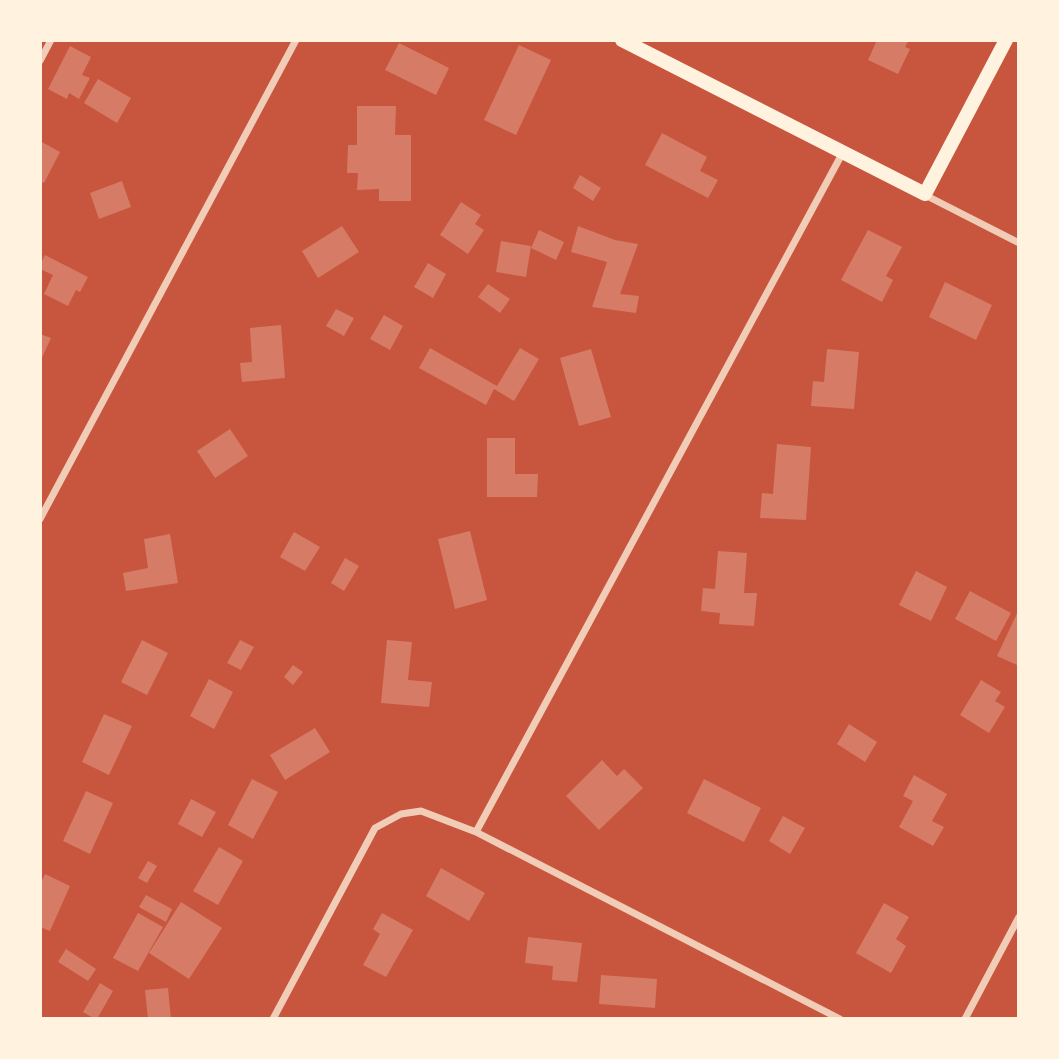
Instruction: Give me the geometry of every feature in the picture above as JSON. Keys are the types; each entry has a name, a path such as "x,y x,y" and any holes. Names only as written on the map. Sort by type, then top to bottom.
{"main road":[{"path":"622,40 925,194 1006,40"}],"street":[{"path":"40,61 51,40"},
{"path":"40,519 296,40"},
{"path":"476,832 842,153"},
{"path":"925,194 1019,243"},
{"path":"273,1019 375,828 401,814 421,811 476,832 840,1019"},
{"path":"965,1019 1019,917"}],"building":[{"path":"877,40 909,40 905,47 910,49 898,74 868,60"},
{"path":"399,43 449,68 436,95 385,70"},
{"path":"519,45 551,60 516,135 484,120"},
{"path":"70,46 91,57 82,75 90,78 79,99 69,93 67,99 48,89"},
{"path":"98,79 131,98 117,123 84,103"},
{"path":"357,106 396,106 395,135 411,135 411,201 379,201 379,189 357,190 358,173 347,173 348,145 357,145"},
{"path":"662,133 707,157 700,171 718,180 708,198 645,165"},
{"path":"40,141 60,152 44,183 40,181"},
{"path":"580,175 601,188 593,201 573,188"},
{"path":"122,181 131,207 99,219 90,193"},
{"path":"461,202 481,215 475,224 484,230 468,254 440,235"},
{"path":"342,226 359,252 318,278 302,251"},
{"path":"578,226 615,240 638,244 620,294 639,296 636,313 592,307 607,262 571,252"},
{"path":"539,230 564,242 556,260 531,248"},
{"path":"868,230 902,247 886,276 893,280 882,302 841,280"},
{"path":"501,241 531,246 526,277 496,272"},
{"path":"45,255 88,277 80,292 76,290 68,306 44,294 53,275 40,269"},
{"path":"428,263 446,274 433,298 414,287"},
{"path":"945,282 992,305 976,340 929,317"},
{"path":"488,284 510,299 500,313 478,297"},
{"path":"336,309 354,318 344,336 326,326"},
{"path":"384,315 403,326 390,350 370,339"},
{"path":"281,325 285,378 242,382 240,363 252,362 250,328"},
{"path":"40,334 51,338 40,362"},
{"path":"430,348 497,386 520,348 539,359 514,401 494,389 486,405 419,368"},
{"path":"591,349 611,417 579,426 560,358"},
{"path":"827,349 859,352 854,409 811,406 813,381 824,382"},
{"path":"230,429 248,456 215,478 197,451"},
{"path":"487,438 515,438 515,474 538,474 537,497 487,497"},
{"path":"777,444 811,447 806,520 760,518 762,493 773,494"},
{"path":"470,531 487,600 455,609 438,539"},
{"path":"294,532 320,547 305,571 280,557"},
{"path":"170,534 178,583 126,591 123,573 148,568 144,539"},
{"path":"718,551 747,553 744,593 757,593 754,626 719,624 720,613 701,611 703,588 715,589"},
{"path":"345,558 359,566 344,591 331,583"},
{"path":"916,571 947,587 931,621 899,605"},
{"path":"970,591 1011,613 996,641 955,619"},
{"path":"1019,609 1019,666 997,656"},
{"path":"142,640 168,653 147,695 121,682"},
{"path":"240,640 254,647 241,670 227,663"},
{"path":"387,640 412,642 408,680 432,682 429,707 381,703"},
{"path":"293,665 303,672 293,685 284,677"},
{"path":"209,679 233,692 214,729 190,716"},
{"path":"981,680 1001,692 995,701 1005,707 989,733 960,715"},
{"path":"104,714 132,726 109,775 82,762"},
{"path":"849,724 877,742 865,762 837,744"},
{"path":"315,728 330,752 285,780 270,755"},
{"path":"602,760 617,776 624,769 643,788 599,830 566,796"},
{"path":"914,775 947,794 932,821 944,827 933,846 899,827 913,801 903,796"},
{"path":"252,779 278,792 253,839 228,825"},
{"path":"704,779 761,808 744,842 687,813"},
{"path":"86,791 113,803 90,854 63,841"},
{"path":"191,799 216,812 202,837 178,824"},
{"path":"783,816 805,828 790,854 769,841"},
{"path":"219,847 243,861 218,905 193,891"},
{"path":"148,861 157,866 147,883 138,878"},
{"path":"441,868 485,893 469,921 426,896"},
{"path":"45,874 70,886 50,931 40,927 40,885"},
{"path":"146,895 172,909 166,922 139,907"},
{"path":"181,902 222,928 189,979 149,953"},
{"path":"884,903 909,917 896,939 906,946 891,973 856,953"},
{"path":"138,913 163,927 138,971 113,958"},
{"path":"382,913 413,930 386,977 363,965 380,934 373,929"},
{"path":"528,937 582,943 577,982 552,980 553,966 525,963"},
{"path":"66,949 96,969 88,981 58,962"},
{"path":"601,975 657,979 655,1008 599,1004"},
{"path":"100,983 113,991 95,1019 83,1012"},
{"path":"168,988 171,1019 148,1019 145,990"}]}
